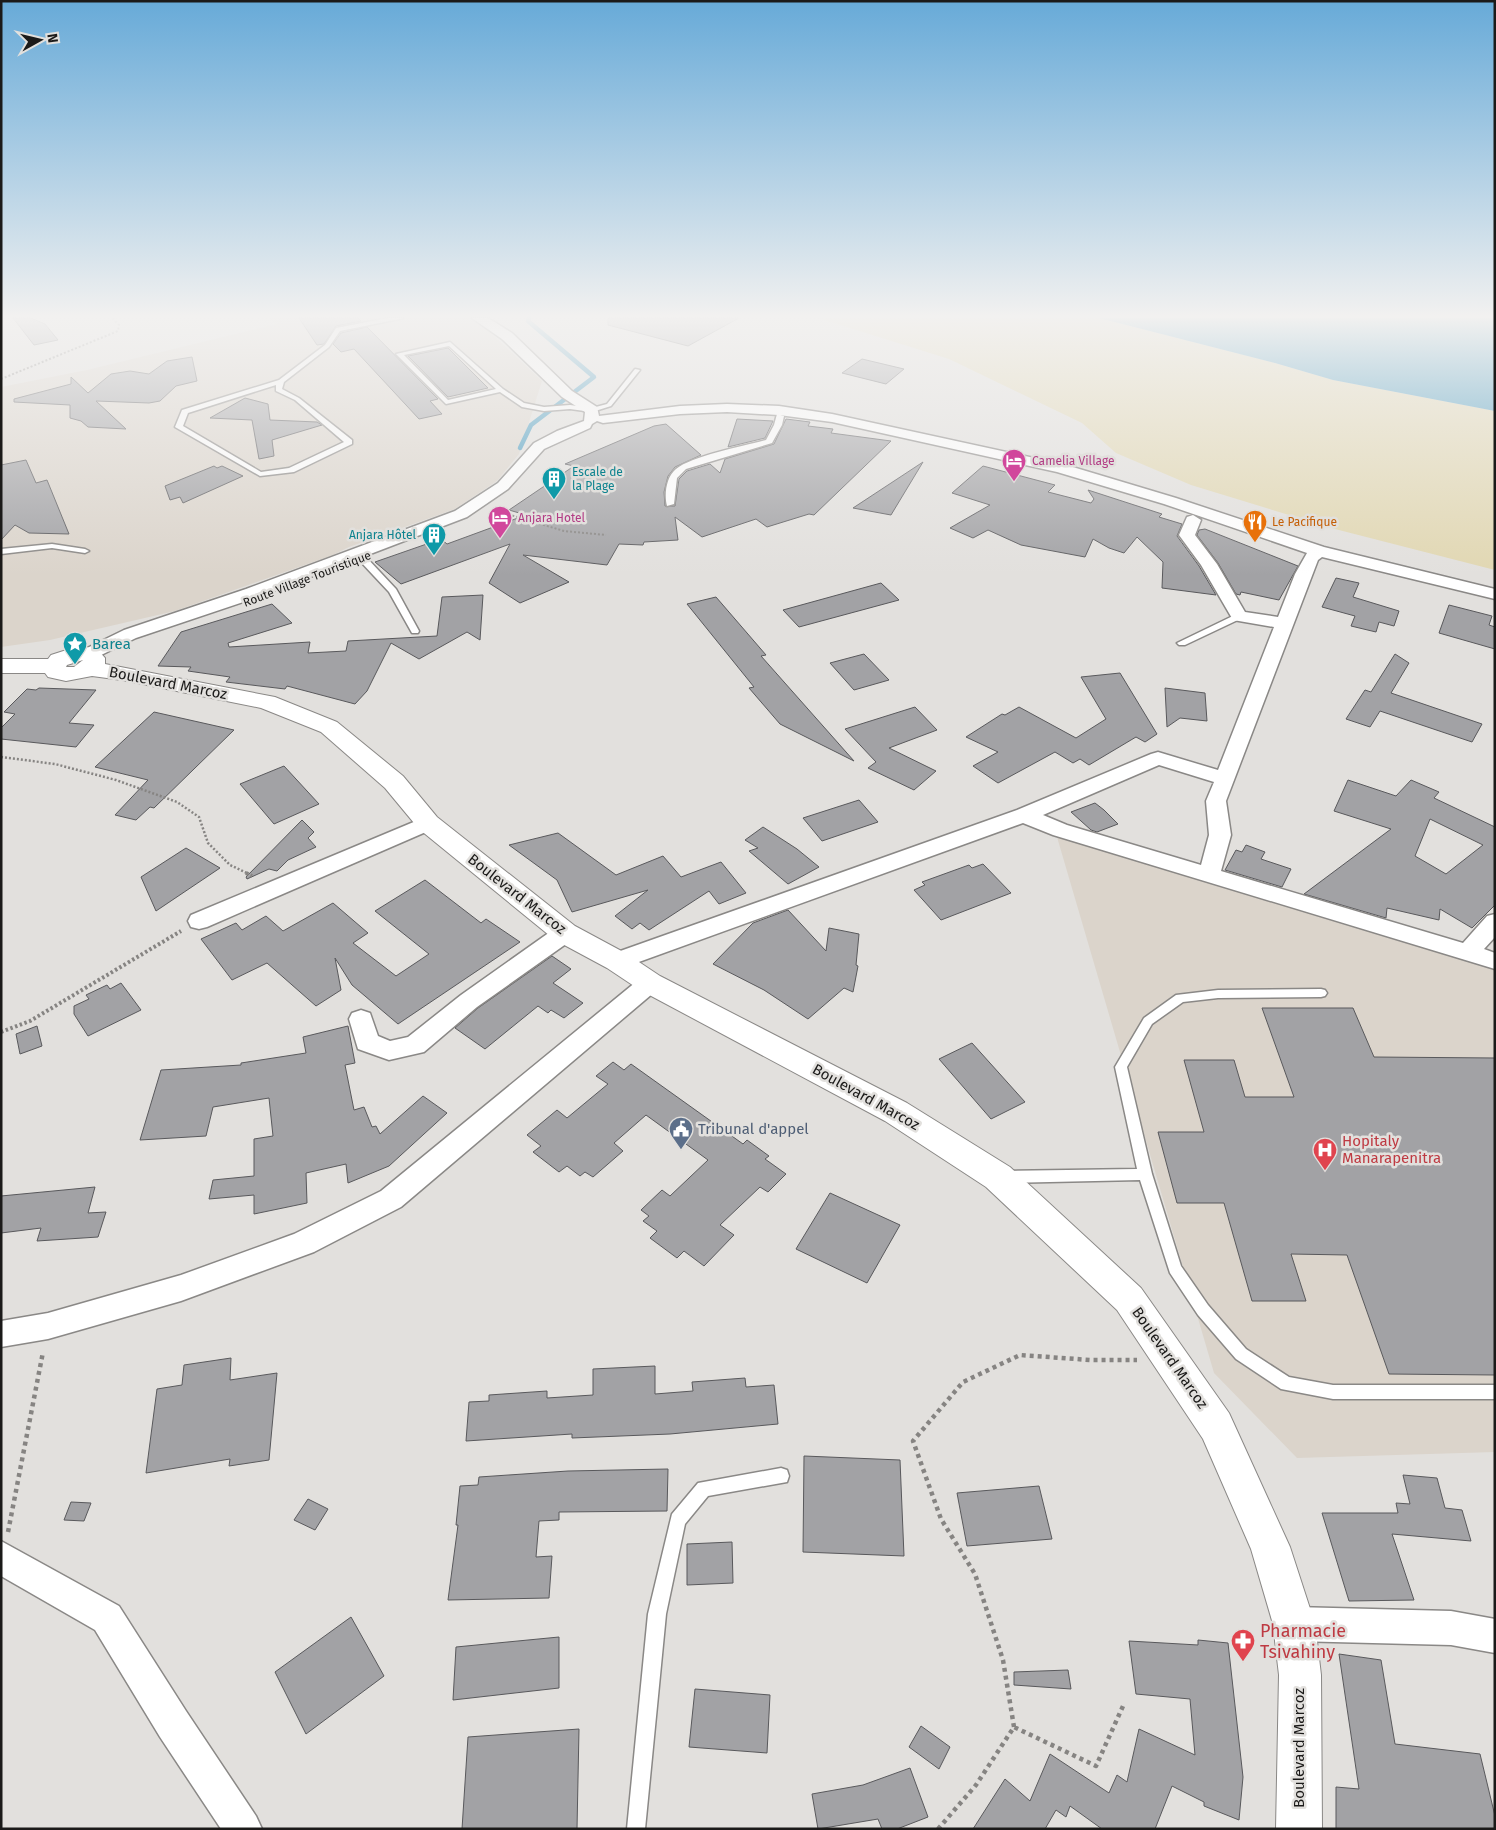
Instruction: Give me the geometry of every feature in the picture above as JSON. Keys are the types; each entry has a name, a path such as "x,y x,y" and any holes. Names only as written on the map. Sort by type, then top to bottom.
{"main road":[{"path":"1,666 54,666 56,672 64,675 77,674 89,662"},
{"name":"Boulevard Marcoz","path":"89,662 122,673 266,702 329,727 394,782 428,823 565,933 617,961 650,983 896,1112 998,1177 1129,1299 1216,1426 1270,1547 1294,1624 1300,1674 1299,1829"}],"street":[{"path":"575,403 597,422 696,414 780,416 837,426 1049,475 1145,503 1193,520 1495,604"},
{"path":"597,422 712,408 796,411 1061,468 1170,501 1315,554 1495,594"},
{"name":"Route Village Touristique","path":"89,662 130,634 163,624 190,612 252,593 419,533 453,524 485,507 545,451 597,422"},
{"name":"Route Village Touristique","path":"163,624 191,624 362,558 461,514 512,483"},
{"path":"1193,520 1188,535 1209,564 1239,616 1285,624"},
{"path":"1209,876 1220,836 1216,802 1303,574 1315,554"},
{"path":"617,961 1024,814 1158,758 1226,779"},
{"path":"1024,814 1060,830 1495,961"},
{"path":"198,921 428,823"},
{"path":"1468,953 1495,922"},
{"path":"361,1019 367,1042 390,1051 416,1046 469,1002 565,933"},
{"path":"1,1334 48,1326 181,1288 304,1243 391,1199 650,983"},
{"path":"2,1557 107,1618 173,1724 244,1829"},
{"path":"1294,1624 1451,1628 1495,1636"}],"lane":[{"path":"211,403 184,412 179,427 260,474 291,470 349,442 302,403"},
{"path":"520,403 544,409 564,403"},
{"path":"597,422 610,403"},
{"path":"670,504 672,481 678,471 698,462 769,441 778,425 780,416"},
{"path":"1,552 52,546 85,551"},
{"path":"362,558 394,591 415,631"},
{"path":"1182,643 1239,616"},
{"path":"1321,993 1218,994 1180,998 1148,1021 1121,1066 1145,1174 1174,1269 1203,1310 1241,1354 1286,1384 1333,1392 1495,1392"},
{"path":"998,1177 1145,1174"},
{"path":"636,1829 657,1614 678,1520 704,1489 781,1476"}],"path":[{"path":"485,507 564,531 606,535"},
{"path":"1,757 55,764 116,780 177,802 199,817 208,843 230,865 274,888"},
{"path":"1,1032 30,1021 198,921"},
{"path":"2,1557 48,1326"},
{"path":"938,1829 976,1785 1014,1727 1003,1660 975,1574 941,1519 913,1441 962,1382 1020,1355 1090,1360 1170,1359"},
{"path":"1014,1727 1096,1766 1123,1706"}],"shaded area":[{"path":"1,403 535,403 519,454 497,481 455,509 175,611 50,640 1,647"},
{"name":"Hopitaly Manarapenitra","path":"1057,837 1495,968 1495,1452 1297,1458 1214,1373"}],"sand":[{"path":"1041,403 1455,403 1495,411 1495,570 1335,529 1191,485 1116,453 1082,423"}],"water":[{"path":"1455,403 1495,403 1495,411"}],"building":[{"path":"40,403 99,403 126,429 88,427 81,421 70,418 70,405"},
{"path":"236,403 266,403 268,404 270,420 317,422 322,425 272,440 274,456 259,459 252,420 210,418"},
{"path":"405,403 432,403 442,414 419,419"},
{"path":"737,419 773,421 765,438 728,447"},
{"path":"786,419 810,422 808,426 833,429 831,433 891,441 814,515 809,514 767,527 756,519 702,537 675,517 678,540 644,542 643,545 619,544 607,565 523,555 569,582 520,603 489,583 510,544 401,584 375,562 441,539 447,544 526,515 509,510 574,466 565,464 654,426 666,424 701,455 675,467 668,476 664,492 665,506 675,506 679,479 687,471 710,464 720,473 725,459 774,444"},
{"path":"26,460 36,483 47,480 69,534 29,533 15,525 1,540 1,465"},
{"path":"923,462 891,515 853,508"},
{"path":"214,466 217,468 222,466 243,476 183,503 180,497 170,500 165,486"},
{"path":"983,466 1055,485 1048,492 1091,503 1094,499 1088,490 1162,514 1159,517 1182,524 1177,536 1199,566 1216,595 1162,588 1163,562 1137,537 1124,553 1109,548 1093,539 1085,557 1021,545 988,530 973,538 950,528 990,505 952,493"},
{"path":"1205,529 1298,566 1279,600 1241,592 1240,595 1236,594 1218,563 1197,535 1199,530"},
{"path":"1336,578 1359,583 1353,597 1399,611 1394,626 1379,622 1376,632 1351,626 1355,616 1322,607"},
{"path":"881,583 899,600 799,627 783,610"},
{"path":"483,595 480,640 467,632 419,659 391,643 367,691 355,704 287,686 285,689 226,682 230,677 188,671 191,667 158,666 181,632 272,604 292,623 228,643 229,647 310,642 308,653 346,651 348,641 437,636 442,597"},
{"path":"716,597 766,655 761,656 854,761 780,724 749,688 754,687 687,604"},
{"path":"1449,605 1492,616 1489,625 1495,627 1495,649 1439,633"},
{"path":"864,654 889,680 854,690 830,663"},
{"path":"1395,654 1409,663 1391,693 1482,724 1472,742 1380,711 1370,727 1346,719 1365,690 1371,692"},
{"path":"1120,673 1157,734 1145,742 1136,737 1089,765 1080,759 1073,763 1055,752 998,783 973,766 998,752 966,737 1002,714 1005,715 1019,707 1076,738 1106,719 1081,677"},
{"path":"39,688 96,690 69,723 94,725 76,747 1,739 1,728 15,714 4,712 27,689 36,690"},
{"path":"1165,688 1205,693 1207,721 1180,718 1167,727"},
{"path":"915,707 937,730 889,748 936,771 914,790 868,768 876,762 845,729"},
{"path":"154,712 234,730 154,808 150,807 136,820 115,815 148,780 95,767"},
{"path":"284,766 319,804 274,824 240,784"},
{"path":"1348,780 1396,796 1411,780 1439,792 1434,798 1495,827 1495,905 1472,928 1440,909 1439,920 1387,908 1386,918 1304,894 1391,829 1334,811","holes":["1430,819 1483,845 1446,874 1415,856"]},
{"path":"859,800 878,822 822,841 803,818"},
{"path":"1095,803 1118,824 1097,832 1091,830 1071,812"},
{"path":"302,820 314,832 308,838 316,847 288,860 277,871 269,869 247,879 246,877"},
{"path":"763,827 797,849 819,867 788,884 749,851 758,848 745,840"},
{"path":"558,833 616,875 663,856 681,877 721,862 746,893 719,904 709,891 649,930 640,923 632,929 615,916 648,890 572,912 557,880 509,845"},
{"path":"1246,845 1265,852 1261,859 1291,869 1282,887 1225,870 1236,850 1242,852"},
{"path":"186,848 220,868 156,911 141,877"},
{"path":"983,864 1011,893 941,920 914,890 925,885 922,882 969,865 972,868"},
{"path":"425,880 481,923 486,919 520,942 398,1024 352,985 335,958 341,990 316,1006 267,963 232,980 201,939 236,923 242,930 266,916 283,931 333,903 368,933 353,943 396,976 429,954 375,911"},
{"path":"788,910 826,951 829,928 859,934 856,965 858,966 853,992 844,988 808,1019 764,990 713,964 753,923"},
{"path":"552,956 571,969 553,983 583,1003 564,1018 551,1010 548,1013 538,1006 485,1049 455,1028 478,1008"},
{"path":"121,983 141,1010 88,1036 74,1014 74,1006 89,999 86,995 107,985 110,989"},
{"path":"1262,1008 1353,1008 1374,1057 1495,1058 1495,1375 1389,1374 1347,1255 1291,1254 1306,1301 1252,1301 1224,1203 1177,1203 1158,1132 1204,1132 1184,1060 1234,1060 1245,1097 1294,1097"},
{"path":"37,1026 42,1046 20,1054 16,1034"},
{"path":"348,1026 355,1063 345,1065 354,1110 364,1107 372,1127 376,1126 380,1134 423,1096 447,1113 389,1166 348,1183 346,1164 306,1173 307,1203 254,1214 254,1195 209,1199 213,1180 254,1176 254,1139 273,1136 269,1098 213,1107 206,1136 140,1140 161,1070 241,1065 241,1063 306,1053 303,1037"},
{"path":"972,1043 1025,1102 991,1119 939,1059"},
{"path":"613,1062 624,1070 631,1064 743,1144 747,1140 769,1156 765,1159 786,1174 768,1192 760,1187 720,1225 734,1235 704,1266 684,1251 677,1258 650,1238 657,1231 643,1221 649,1216 641,1210 662,1190 670,1196 708,1160 646,1115 614,1143 623,1151 593,1177 585,1172 580,1176 567,1166 559,1172 533,1152 541,1146 527,1135 557,1110 567,1118 608,1084 596,1076"},
{"path":"95,1187 88,1213 106,1212 98,1237 37,1241 41,1228 1,1233 1,1196"},
{"path":"830,1193 900,1225 867,1283 796,1249"},
{"path":"231,1358 230,1380 277,1373 269,1460 229,1466 230,1459 146,1473 157,1389 182,1385 184,1365"},
{"path":"655,1366 655,1394 693,1391 692,1382 745,1378 746,1387 774,1385 778,1424 670,1434 572,1438 572,1434 466,1441 469,1402 489,1401 489,1395 547,1391 547,1398 593,1395 593,1369"},
{"path":"804,1456 900,1460 904,1556 803,1552"},
{"path":"668,1469 667,1511 559,1512 559,1520 539,1521 536,1557 552,1556 549,1598 448,1600 458,1525 456,1525 460,1486 478,1485 479,1477 568,1471"},
{"path":"1403,1475 1437,1478 1445,1508 1462,1510 1471,1541 1392,1534 1414,1600 1349,1601 1322,1513 1398,1513 1396,1503 1410,1504"},
{"path":"1039,1486 1052,1539 967,1546 957,1493"},
{"path":"308,1499 328,1509 315,1530 294,1520"},
{"path":"71,1502 91,1503 84,1521 64,1520"},
{"path":"732,1542 733,1583 687,1585 687,1544"},
{"path":"351,1617 384,1676 306,1734 275,1672"},
{"path":"559,1637 559,1688 453,1700 456,1647"},
{"path":"1198,1640 1228,1643 1243,1777 1239,1820 1204,1806 1204,1802 1172,1786 1155,1829 1102,1829 1070,1806 1066,1817 1056,1810 1045,1829 973,1829 1005,1779 1030,1801 1050,1754 1109,1793 1117,1775 1127,1782 1139,1729 1195,1755 1190,1699 1136,1694 1129,1641 1198,1645"},
{"path":"1339,1654 1381,1660 1395,1744 1480,1754 1495,1816 1495,1829 1336,1829 1336,1787 1359,1789"},
{"path":"1068,1670 1071,1689 1014,1685 1014,1672"},
{"path":"695,1689 770,1695 767,1753 689,1747"},
{"path":"921,1726 950,1747 939,1769 909,1747"},
{"path":"579,1729 577,1829 462,1829 468,1737"},
{"path":"910,1768 928,1817 897,1829 882,1829 878,1819 818,1829 812,1794 863,1785"}],"waterway":[{"path":"520,448 531,425 559,403"}],"place":[{"name":"Camelia Village","path":"1014,482"},
{"name":"Escale de la Plage","path":"554,500"},
{"name":"Anjara Hotel","path":"500,539"},
{"name":"Le Pacifique","path":"1255,543"},
{"name":"Anjara Hôtel","path":"434,556"},
{"name":"Barea","path":"75,665"},
{"name":"Tribunal d'appel","path":"681,1150"},
{"name":"Hopitaly Manarapenitra","path":"1325,1171"},
{"name":"Pharmacie Tsivahiny","path":"1243,1662"}]}
